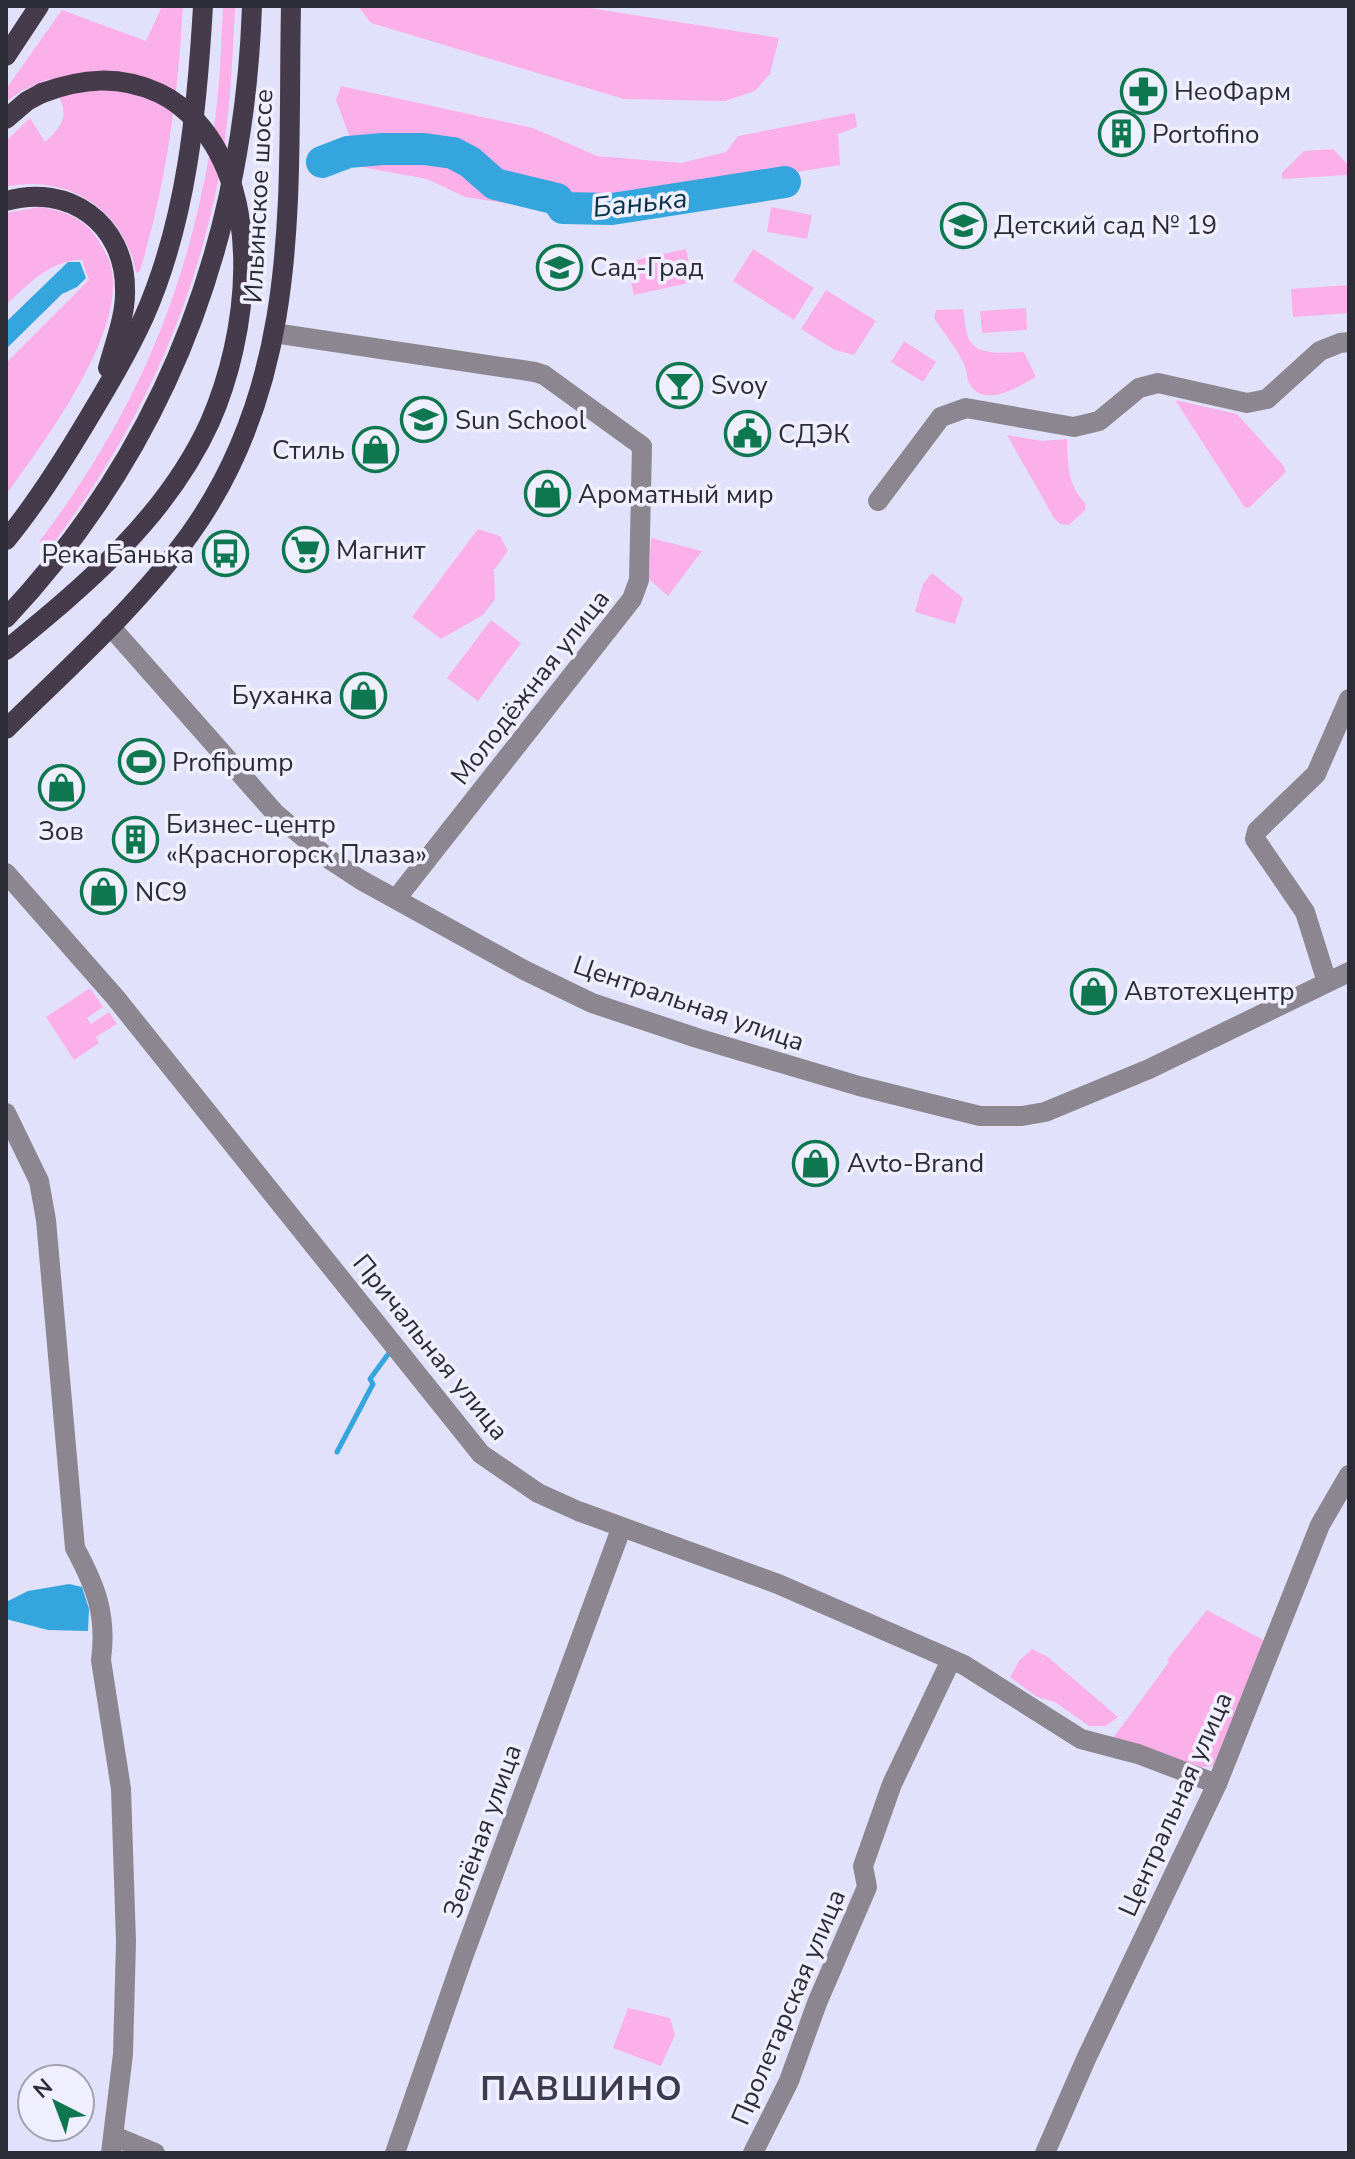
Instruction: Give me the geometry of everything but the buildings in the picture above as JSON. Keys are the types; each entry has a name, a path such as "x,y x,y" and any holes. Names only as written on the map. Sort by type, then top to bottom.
{"main road":[{"path":"6,56 39,6"},
{"path":"12,533 58,471 144,315 167,248 181,193 194,122 203,6"},
{"path":"6,618 89,520 148,423 172,374 210,273 239,134 246,89 252,6"},
{"name":"Ильинское шоссе","path":"6,729 161,571 191,532 226,472 256,407 274,333 286,255 291,6"},
{"path":"6,119 27,101 69,83 116,80 143,85 166,96 184,109 212,142 230,179 242,247 242,295 229,368 209,422 182,472 149,518 105,565 6,650"},
{"path":"6,201 34,195 51,196 78,207 104,227 120,252 126,290 123,312 99,401"}],"street":[{"name":"Молодёжная улица","path":"274,333 535,372 544,375 642,446 639,580 632,599 396,899"},
{"path":"878,501 941,417 966,408 1074,427 1099,421 1139,388 1158,383 1247,403 1267,399 1320,351 1349,342"},
{"name":"Центральная улица","path":"110,626 275,813 329,859 524,970 592,1003 859,1086 980,1116 1022,1116 1045,1112 1149,1069 1349,972"},
{"path":"1327,982 1305,912 1255,839 1257,831 1316,774 1349,699"},
{"name":"Причальная улица","path":"6,873 115,997 481,1454 502,1471 538,1493 621,1529 778,1584 964,1665 1081,1739 1138,1754 1217,1784"},
{"path":"6,1113 39,1181 46,1220 75,1548 94,1583 101,1611 101,1660 121,1789 126,1942 123,2054 113,2145 155,2153"},
{"name":"Центральная улица","path":"1045,2153 1086,2059 1217,1784 1320,1525 1349,1475"},
{"name":"Зелёная улица","path":"395,2153 463,1957 621,1529"},
{"name":"Пролетарская улица","path":"753,2153 789,2081 817,2003 867,1887 863,1866 892,1784 951,1660"}],"shaded area":[{"path":"162,6 183,6 178,74 157,206 140,271 136,273 120,231 90,202 51,186 29,184 6,187 6,141 30,118 45,142 54,134 64,112 49,79 21,91 6,102 6,89 62,10 146,41"},
{"path":"223,6 235,6 225,140 215,196 184,304 163,357 112,457 48,550 39,542 103,447 130,398 153,349 189,246 213,133"},
{"path":"358,6 577,6 779,38 770,74 755,91 725,101 624,99 371,23"},
{"path":"341,86 533,128 597,156 681,163 726,152 738,136 855,113 857,127 838,134 840,165 668,193 633,217 562,212 465,197 427,179 361,167 336,100"},
{"path":"1333,149 1349,166 1349,175 1282,179 1282,173 1304,151"},
{"path":"39,207 58,211 82,222 95,235 111,267 112,298 105,327 77,389 6,495 6,363 89,280 82,260 60,264 41,275 6,305 6,213"},
{"path":"771,207 812,215 807,239 767,232"},
{"path":"686,249 693,282 634,295 627,262"},
{"path":"753,249 814,288 794,320 733,281"},
{"path":"1349,285 1349,313 1293,317 1291,289"},
{"path":"826,290 876,321 854,355 835,350 801,329"},
{"path":"1026,308 1027,330 982,333 980,311"},
{"path":"963,309 967,334 974,346 994,352 1024,352 1036,377 1003,393 985,395 977,392 969,383 960,356 934,318 936,310"},
{"path":"904,341 936,362 923,382 891,362"},
{"path":"1175,400 1237,414 1286,472 1250,507 1245,508"},
{"path":"1007,435 1042,441 1067,439 1072,482 1086,504 1085,510 1069,525 1060,524 1054,518"},
{"path":"478,529 500,536 508,551 494,570 495,599 483,615 441,639 412,617"},
{"path":"651,538 702,551 668,596 649,579"},
{"path":"932,573 963,598 955,624 915,612 923,584"},
{"path":"491,620 521,643 478,701 447,678"},
{"path":"90,988 103,1007 87,1018 91,1024 109,1012 117,1024 96,1037 99,1043 74,1060 46,1017"},
{"path":"1207,1610 1267,1642 1216,1766 1193,1768 1111,1741 1169,1662 1167,1660"},
{"path":"1032,1649 1048,1657 1118,1717 1106,1726 1089,1726 1055,1702 1037,1697 1010,1677 1019,1661"},
{"path":"628,2008 670,2018 675,2035 661,2066 613,2048"}],"water":[{"path":"68,262 80,262 86,278 77,287 62,294 6,349 6,322"},
{"path":"69,1584 82,1587 89,1609 88,1631 48,1630 6,1619 6,1602 28,1591"}],"waterway":[{"name":"Банька","path":"322,162 348,152 383,149 453,153 470,162 495,184 557,199 563,208 612,209 785,182"},
{"path":"337,1452 373,1384 370,1379 389,1353"}],"place":[{"name":"НеоФарм","path":"1143,91"},
{"name":"Portofino","path":"1121,134"},
{"name":"Детский сад № 19","path":"963,225"},
{"name":"Сад-Град","path":"559,267"},
{"name":"Svoy","path":"680,385"},
{"name":"Sun School","path":"424,420"},
{"name":"СДЭК","path":"747,434"},
{"name":"Стиль","path":"376,450"},
{"name":"Ароматный мир","path":"547,494"},
{"name":"Магнит","path":"305,550"},
{"name":"Река Банька","path":"225,554"},
{"name":"Буханка","path":"364,695"},
{"name":"Profipump","path":"141,762"},
{"name":"Зов","path":"61,788"},
{"name":"Бизнес-центр «Красногорск Плаза»","path":"135,839"},
{"name":"NC9","path":"104,892"},
{"name":"Автотехцентр","path":"1093,991"},
{"name":"Avto-Brand","path":"816,1163"}],"district":[{"name":"ПАВШИНО","path":"582,2088"}]}
